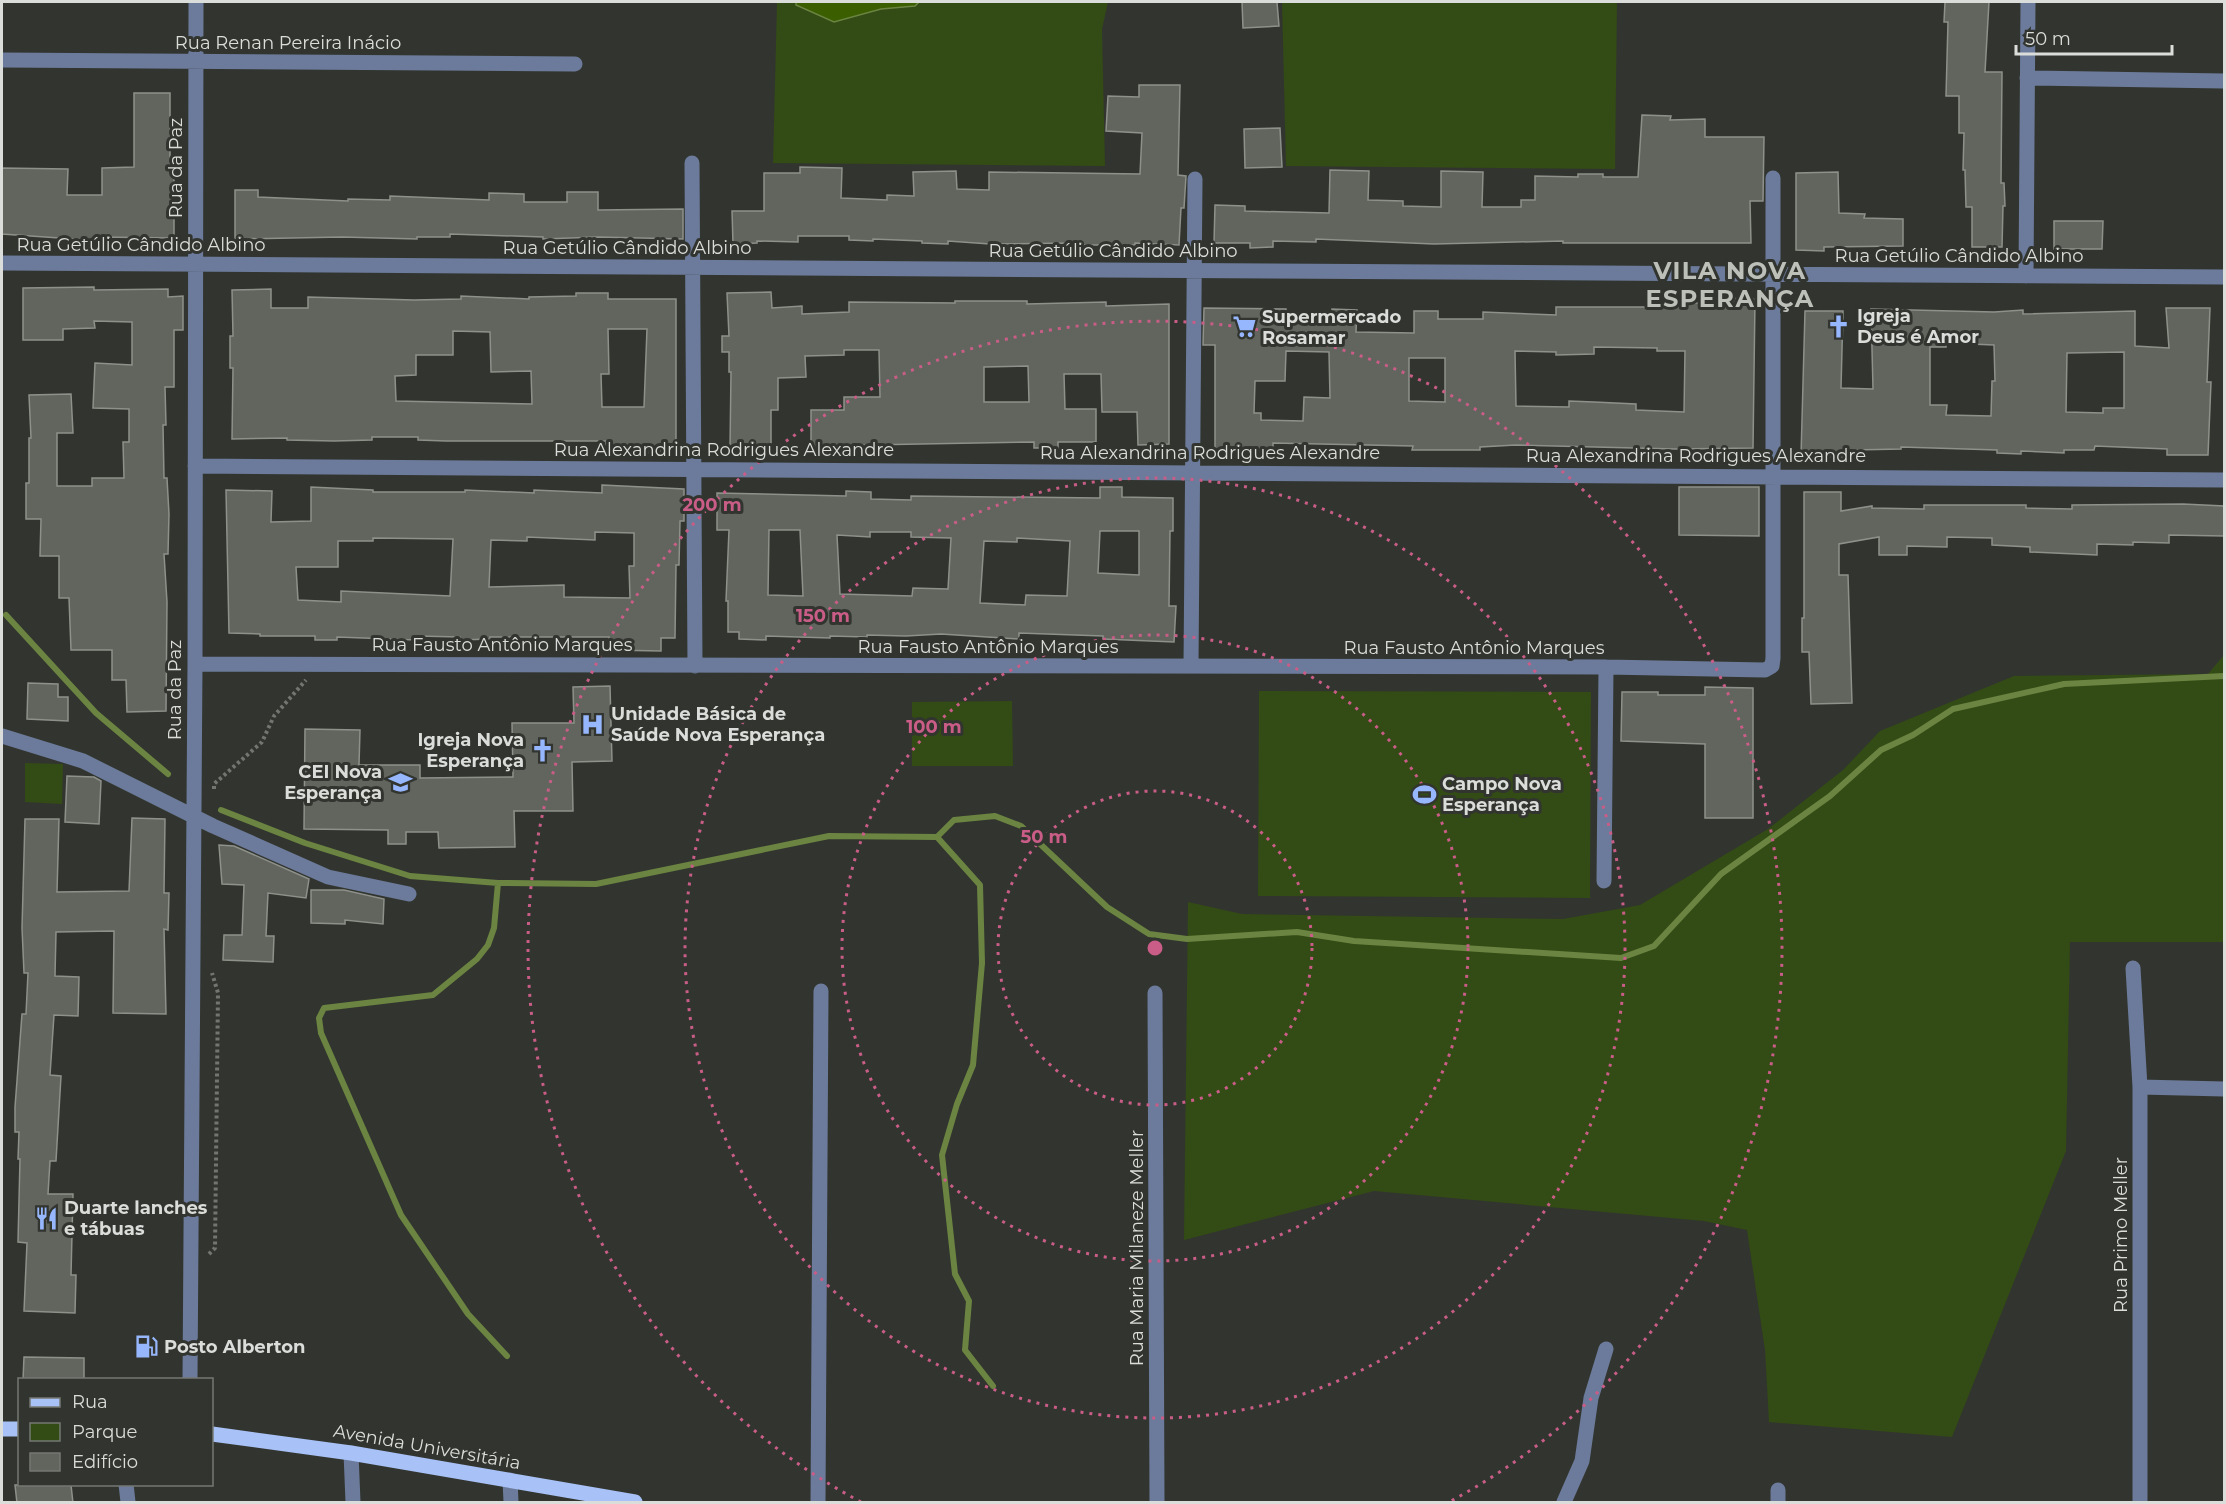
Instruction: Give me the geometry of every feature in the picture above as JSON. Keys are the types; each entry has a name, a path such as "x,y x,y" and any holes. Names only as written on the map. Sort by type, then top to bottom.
{"main road":[{"path":"2,1429 18,1429"},
{"name":"Avenida Universitária","path":"213,1434 351,1453 635,1503"}],"street":[{"name":"Rua da Paz","path":"190,1378 195,664 196,2"},
{"path":"2026,276 2028,2"},
{"name":"Rua Renan Pereira Inácio","path":"2,60 575,64"},
{"path":"2027,78 2224,81"},
{"path":"692,163 695,666"},
{"path":"1772,476 1773,178"},
{"path":"1191,666 1195,179"},
{"name":"Rua Getúlio Cândido Albino","path":"2,263 2224,278"},
{"name":"Rua Alexandrina Rodrigues Alexandre","path":"195,466 2224,480"},
{"name":"Rua Fausto Antônio Marques","path":"195,664 1606,667 1765,670 1772,666 1773,658 1772,476"},
{"path":"1604,881 1606,667"},
{"path":"2,736 83,761 194,817 328,877 409,894"},
{"name":"Rua Primo Meller","path":"2133,968 2140,1087 2140,1503"},
{"path":"818,1503 821,991"},
{"name":"Rua Maria Milaneze Meller","path":"1155,993 1157,1503"},
{"path":"2140,1087 2224,1089"},
{"path":"1564,1503 1582,1461 1591,1398 1606,1349"},
{"path":"351,1453 353,1503"},
{"path":"510,1480 511,1503"},
{"path":"126,1486 128,1503"}],"path":[{"path":"214,795 214,784 262,742 274,716 307,680"},
{"path":"191,1274 214,1248 218,993 210,967"}],"green space":[{"path":"777,2 1108,2 1102,29 1105,166 773,163"},
{"path":"1282,2 1617,2 1615,169 1286,166"},
{"path":"2224,655 2224,942 2070,942 2066,1151 1952,1437 1769,1422 1765,1350 1747,1230 1704,1221 1374,1191 1184,1240 1188,902 1242,914 1563,919 1640,905 1768,829 1843,770 1880,731 2014,676 2208,674"},
{"name":"Campo Nova Esperança","path":"1259,691 1591,692 1590,898 1258,896"},
{"path":"1012,701 1013,766 912,766 912,702"},
{"path":"25,763 63,764 62,804 25,802"}],"shaded area":[{"path":"796,2 919,2 915,6 881,9 834,22 796,5"}],"building":[{"path":"1242,2 1277,2 1279,26 1243,28"},
{"path":"1945,2 1989,2 1985,72 2002,72 2001,183 2004,183 2005,206 2003,206 2002,247 1972,247 1972,207 1966,207 1965,170 1963,170 1964,133 1959,133 1959,96 1946,96 1948,22 1944,22"},
{"path":"1139,85 1180,85 1178,175 1186,176 1179,245 990,244 948,241 948,244 873,239 873,241 849,240 849,236 798,236 798,242 757,241 757,243 733,244 732,211 764,211 764,173 800,173 800,167 842,168 841,198 887,200 887,195 914,196 913,172 956,171 957,189 989,190 989,172 1140,174 1142,133 1106,131 1108,96 1139,97"},
{"path":"134,93 170,93 170,166 174,166 174,238 74,239 2,234 2,168 68,169 67,195 102,195 102,168 134,167"},
{"path":"1642,115 1671,116 1670,120 1705,119 1705,137 1764,137 1763,201 1750,201 1751,243 1563,243 1563,241 1434,244 1316,239 1316,242 1273,241 1273,247 1250,248 1250,243 1214,243 1215,205 1245,206 1245,211 1329,213 1330,170 1369,171 1368,200 1403,201 1403,206 1441,207 1441,171 1483,172 1482,207 1521,207 1521,200 1535,200 1535,176 1578,177 1578,174 1603,174 1603,177 1638,177"},
{"path":"1280,128 1282,167 1245,168 1244,129"},
{"path":"1838,172 1839,213 1865,214 1864,218 1903,219 1903,246 1824,247 1824,251 1796,250 1796,173"},
{"path":"235,190 258,190 258,197 348,201 348,199 390,200 390,196 489,200 489,193 524,194 524,202 567,202 567,192 598,192 598,210 683,209 683,239 598,237 543,239 543,237 450,234 450,237 417,237 417,239 342,237 235,239"},
{"path":"2054,221 2103,221 2102,249 2054,249"},
{"path":"94,287 94,290 168,289 168,297 183,296 183,330 174,330 174,387 165,387 166,425 163,425 164,478 167,478 169,514 168,554 164,554 167,602 166,711 127,712 126,680 112,680 112,650 71,650 69,598 59,598 59,556 40,556 41,519 26,519 26,483 29,483 29,438 31,438 29,395 71,394 73,433 57,433 57,486 92,486 92,478 124,478 123,442 129,442 129,409 93,408 95,363 132,365 132,322 94,321 95,328 63,329 63,340 23,340 23,288"},
{"path":"271,289 271,308 308,308 308,297 414,300 461,299 461,296 529,299 529,297 576,296 576,293 608,293 608,299 676,299 676,453 639,453 639,448 606,448 606,441 446,441 418,440 418,437 372,437 372,440 334,441 287,440 287,438 232,439 233,368 230,368 230,336 233,336 232,290","holes":["608,329 647,329 644,407 602,407 601,374 609,374","453,331 490,332 491,372 531,371 532,404 396,401 395,376 416,375 416,355 453,355"]},
{"path":"771,292 772,308 802,306 802,314 849,312 849,302 1027,301 1027,304 1106,302 1106,306 1169,304 1169,444 1138,445 1137,412 1102,412 1101,374 1064,374 1065,409 1096,409 1096,442 1058,442 1058,448 1034,448 1034,442 811,446 811,410 844,410 844,397 880,397 879,350 844,350 844,355 805,356 806,377 778,378 778,410 771,410 771,447 730,448 731,372 729,372 729,352 722,352 722,336 729,336 727,293","holes":["1028,366 1029,402 984,402 984,367"]},
{"path":"1724,298 1755,299 1753,448 1675,449 1516,445 1480,447 1480,450 1412,450 1413,446 1273,443 1273,449 1260,448 1260,452 1215,450 1215,345 1203,345 1204,308 1286,309 1286,313 1332,313 1332,309 1357,310 1356,332 1414,333 1414,311 1438,311 1438,319 1483,319 1483,312 1556,315 1556,307 1686,307 1686,303 1724,303","holes":["1594,347 1685,351 1684,412 1636,410 1636,404 1569,401 1569,407 1516,406 1515,351 1556,352 1556,355 1594,354","1286,351 1329,352 1330,398 1304,397 1303,421 1261,420 1261,413 1254,413 1255,381 1285,381","1409,358 1445,358 1445,402 1409,401"]},
{"path":"2166,308 2210,308 2207,382 2211,382 2208,455 2167,455 2167,449 2095,446 2094,450 2064,450 2064,453 2021,451 2021,454 1997,453 1997,450 1901,447 1901,449 1852,450 1851,458 1801,456 1805,311 1843,311 1841,388 1873,389 1871,309 1994,312 2023,310 2023,314 2135,311 2135,346 2169,348","holes":["1946,343 1994,345 1995,381 1992,381 1991,416 1946,415 1947,405 1930,405 1930,347 1946,347","2124,352 2124,408 2103,408 2103,413 2066,412 2067,353"]},
{"path":"602,485 684,489 684,521 680,521 679,565 676,565 675,638 661,638 661,651 608,650 609,637 490,637 490,639 460,640 460,637 417,636 416,640 337,637 337,640 315,640 315,636 260,636 260,634 229,633 226,490 272,491 271,522 311,521 311,487 373,490 373,492 465,492 465,490 534,493 534,490 602,493","holes":["595,532 634,533 634,566 629,566 630,598 564,597 564,585 489,587 491,540 527,541 527,537 595,540","373,538 453,539 450,596 341,591 341,602 298,600 296,567 338,567 338,541 373,541"]},
{"path":"1100,487 1122,487 1122,497 1173,498 1169,606 1176,606 1174,642 1103,639 1103,636 1019,633 1019,639 941,634 830,636 830,638 766,636 766,640 739,639 739,632 728,632 728,601 726,601 729,530 717,530 717,493 846,496 846,491 871,492 871,499 911,500 911,496 1100,498","holes":["769,530 800,530 803,596 768,595","1100,531 1139,531 1139,575 1098,573","870,532 911,532 911,537 951,538 948,589 913,588 912,596 840,594 837,535 870,537","1017,538 1070,541 1067,596 1026,595 1025,605 980,603 984,541 1017,542"]},
{"path":"1679,487 1759,487 1759,536 1679,535"},
{"path":"1804,492 1841,492 1841,511 1872,506 1872,508 1924,509 1924,505 2026,505 2026,508 2072,509 2072,505 2224,506 2224,536 2169,535 2169,543 2097,544 2097,555 2030,552 2030,547 1992,545 1992,538 1947,537 1947,547 1907,546 1907,555 1879,555 1879,537 1839,544 1839,575 1848,575 1852,703 1811,704 1809,652 1802,652"},
{"path":"28,683 58,684 58,697 68,697 68,721 27,719"},
{"path":"610,686 612,761 572,762 573,811 514,811 515,847 439,848 438,832 406,832 406,844 388,844 388,830 304,829 305,729 360,730 359,765 420,765 420,778 513,777 512,723 574,723 573,687"},
{"path":"1705,687 1753,688 1753,818 1705,818 1705,744 1621,741 1622,692 1705,695"},
{"path":"67,776 94,777 101,781 99,824 65,822"},
{"path":"132,818 165,819 164,893 169,893 168,930 164,929 166,1014 113,1013 114,931 56,932 55,976 79,977 78,1016 54,1015 50,1075 61,1076 56,1161 50,1161 48,1194 73,1194 71,1275 76,1275 75,1313 24,1311 27,1243 18,1242 20,1159 18,1159 19,1132 15,1132 15,1107 22,1014 26,1014 28,973 24,973 22,928 25,819 59,819 57,892 129,891"},
{"path":"219,845 234,846 309,879 306,898 268,893 266,936 274,936 273,962 223,960 224,935 242,935 244,885 222,884"},
{"path":"311,890 344,890 384,899 383,924 345,920 345,924 311,923"},
{"path":"24,1357 84,1358 84,1378 23,1378"},
{"path":"15,1485 71,1486 73,1503 17,1503"}],"waterway":[{"path":"6,615 96,713 168,774"},
{"path":"937,837 954,820 995,816 1021,826 1107,907 1149,934 1187,939 1297,932 1354,941 1621,958 1654,946 1721,874 1830,796 1881,750 1913,735 1953,709 2064,684 2224,676"},
{"path":"221,810 305,843 410,876 498,883 596,884 829,836 937,837 980,885 982,963 973,1065 957,1104 942,1155 955,1274 969,1301 965,1350 993,1386"},
{"path":"498,883 494,928 488,945 477,959 433,995 324,1008 319,1018 321,1033 401,1215 468,1314 507,1356"}],"place":[{"name":"Igreja Deus é Amor","path":"1839,326"},
{"name":"Supermercado Rosamar","path":"1244,327"},
{"name":"Unidade Básica de Saúde Nova Esperança","path":"593,724"},
{"name":"Igreja Nova Esperança","path":"542,750"},
{"name":"CEI Nova Esperança","path":"400,782"},
{"name":"Campo Nova Esperança","path":"1424,794"},
{"name":"Duarte lanches e tábuas","path":"46,1218"},
{"name":"Posto Alberton","path":"146,1347"}],"district":[{"name":"VILA NOVA ESPERANÇA","path":"1730,285"}]}
